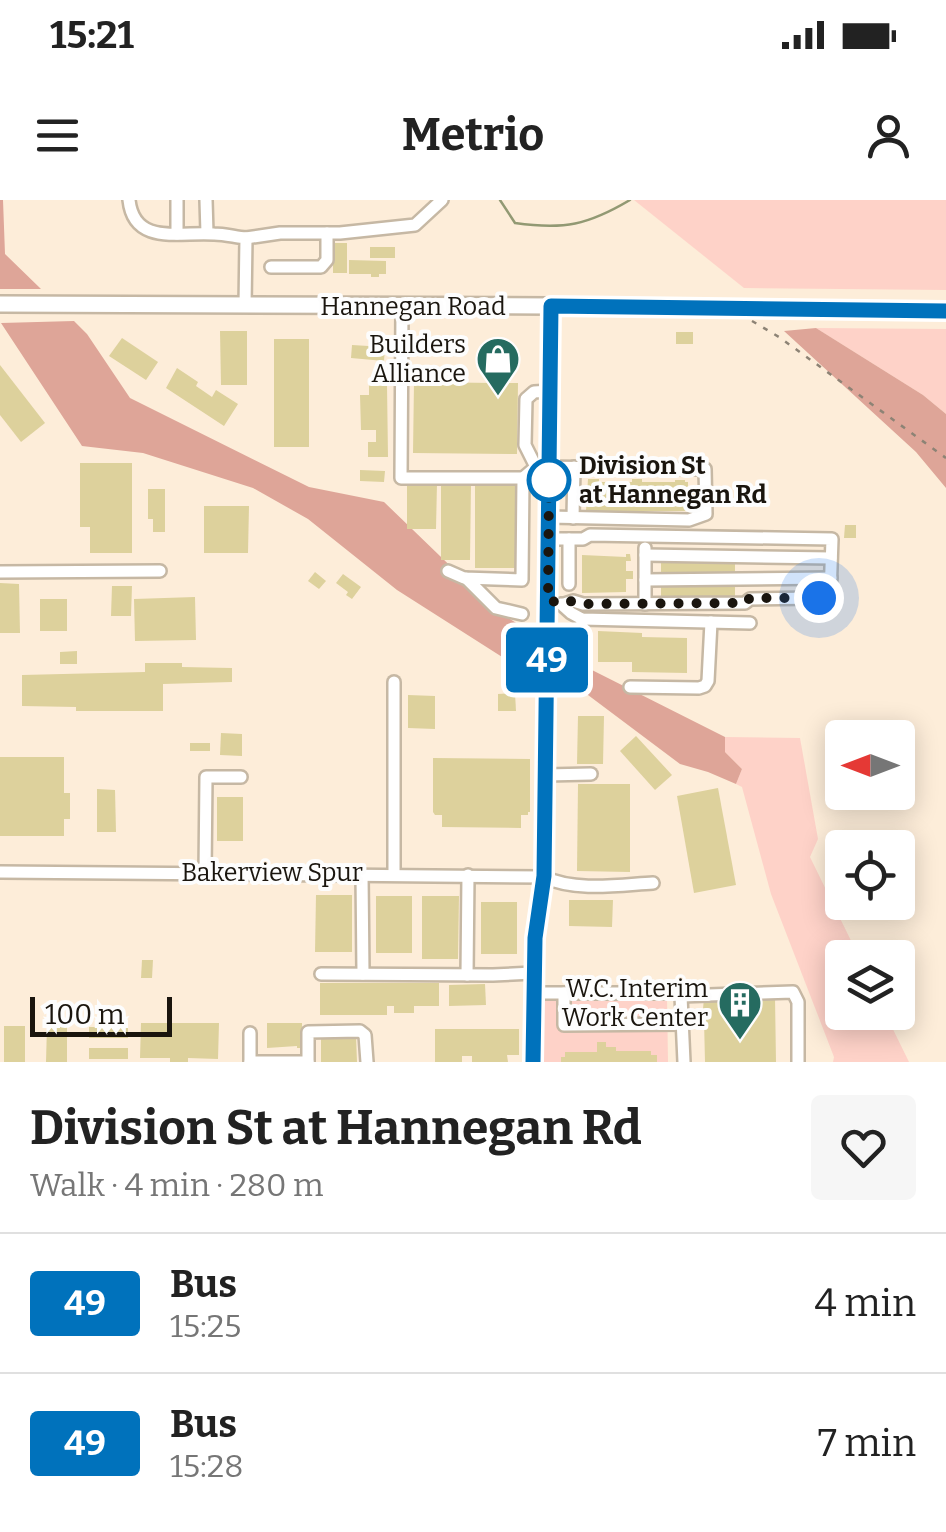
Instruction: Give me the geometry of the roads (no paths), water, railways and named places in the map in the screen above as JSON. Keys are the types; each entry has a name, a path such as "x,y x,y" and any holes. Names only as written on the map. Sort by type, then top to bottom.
{"main road":[{"name":"Hannegan Road","path":"0,304 946,311"}],"street":[{"path":"130,200 136,222 156,234 246,238 415,226 442,200"},
{"path":"177,234 178,200"},
{"path":"206,200 206,234"},
{"path":"271,267 321,267 327,260 327,233"},
{"path":"244,306 246,238"},
{"path":"402,306 401,478 523,478 543,467 705,469 706,514 689,520 549,518"},
{"path":"533,1062 535,938 544,876 549,518 543,467 550,391 551,306"},
{"path":"543,467 525,444 526,399 534,392 550,391"},
{"path":"573,518 574,468"},
{"path":"448,571 466,578 522,580 523,478"},
{"path":"645,604 646,536"},
{"path":"548,539 832,538 830,596 750,598 745,603 564,604 548,600"},
{"path":"569,539 569,584"},
{"path":"645,555 831,558"},
{"path":"0,572 160,571"},
{"path":"523,574 548,574"},
{"path":"466,578 496,608 522,614"},
{"path":"645,580 831,578"},
{"path":"745,603 746,579"},
{"path":"564,604 571,614 582,619 750,623"},
{"path":"581,654 582,619"},
{"path":"630,688 706,686 711,622"},
{"path":"394,682 394,874"},
{"path":"546,774 592,774"},
{"path":"206,873 206,777 240,777"},
{"name":"Bakerview Spur","path":"0,872 544,876 586,886 653,882"},
{"path":"362,874 363,974"},
{"path":"467,975 468,875"},
{"path":"320,974 533,972"},
{"path":"533,993 681,996 793,992 798,1002 798,1062"},
{"path":"564,993 564,1025 682,1024"},
{"path":"681,996 684,1062"},
{"path":"250,1033 250,1062 308,1062 308,1032 360,1031 366,1035 366,1062"}],"waterway":[{"path":"500,200 515,223 548,226 588,220 630,200"}],"place":[{"name":"Builders Alliance","path":"498,397"},
{"name":"Division St at Hannegan Rd","path":"549,480"},
{"name":"W.C. Interim Work Center","path":"740,1041"}]}
